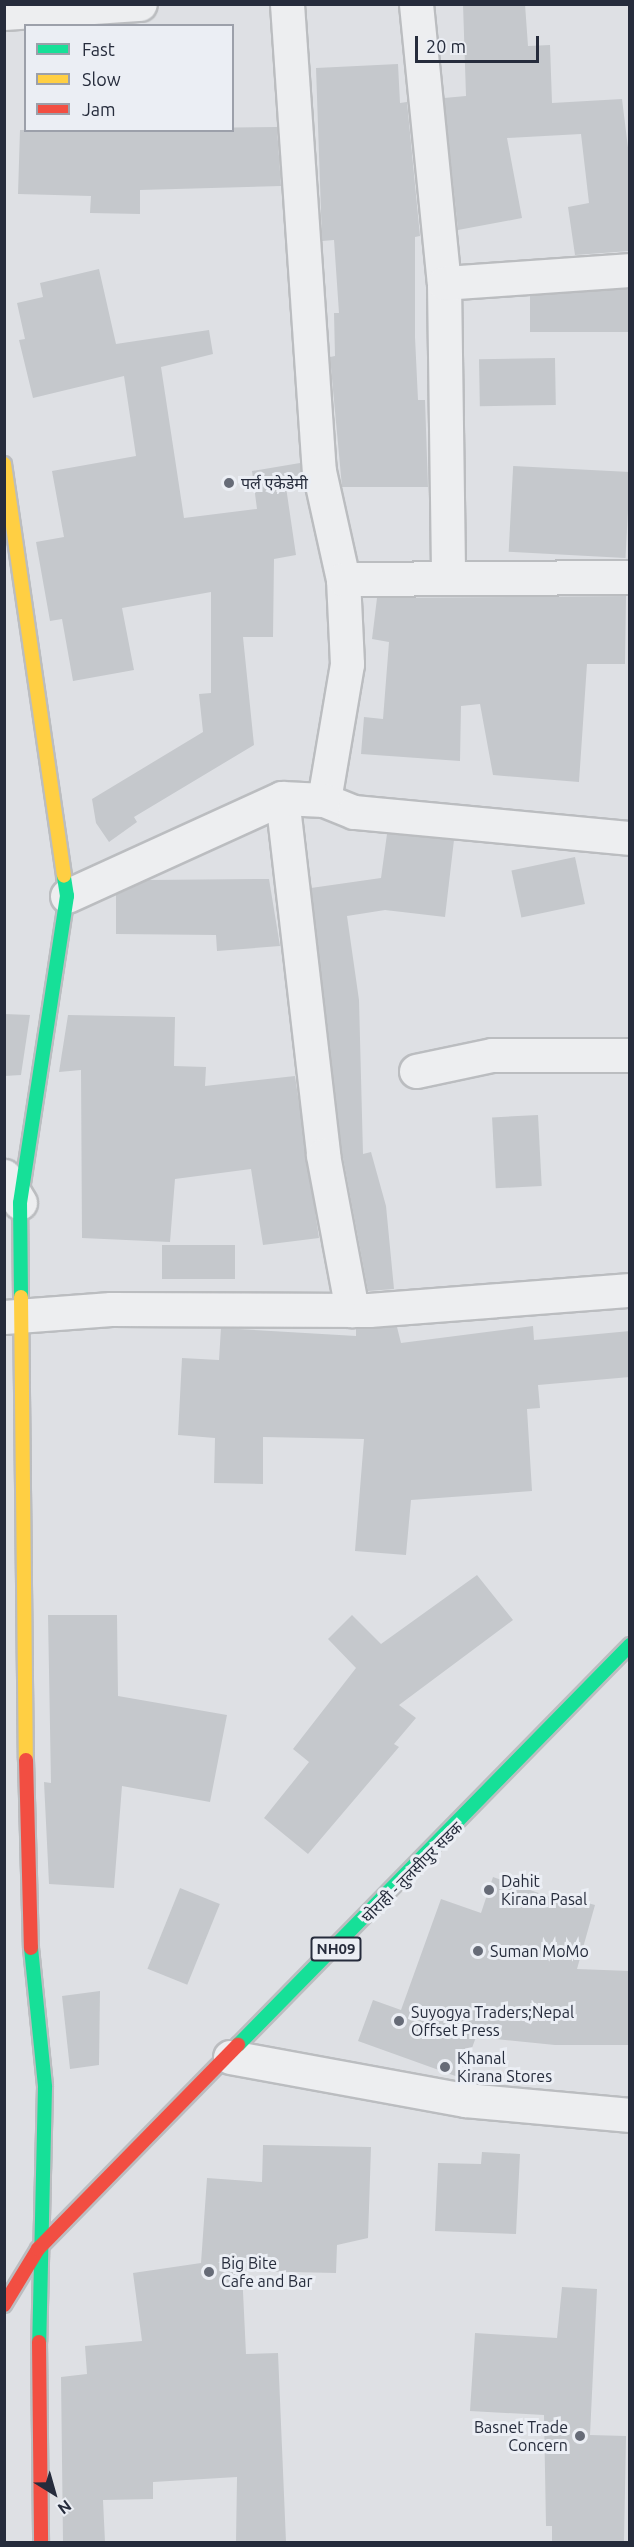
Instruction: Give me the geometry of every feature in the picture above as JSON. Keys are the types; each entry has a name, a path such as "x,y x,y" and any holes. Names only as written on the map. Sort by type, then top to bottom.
{"street":[{"path":"4,13 140,4"},
{"path":"287,4 319,471 343,579 347,664 324,800"},
{"path":"416,4 444,283 448,578"},
{"path":"444,283 630,270"},
{"path":"4,464 67,896 12,1189 16,1707 27,1909 45,2087 38,2249 41,2542"},
{"path":"343,579 630,577"},
{"path":"67,896 282,798 324,800 354,812 630,838"},
{"path":"282,798 323,1155 352,1311"},
{"path":"416,1071 492,1054 630,1055"},
{"path":"14,1316 111,1309 352,1311 630,1290"},
{"name":"घोराही - तुलसीपुर सडक","path":"4,2305 38,2249 230,2057 630,1645"},
{"path":"230,2057 465,2100 630,2115"},
{"name":"घोराही - तुलसीपुर सडक","path":"16,2255 38,2249"}],"building":[{"path":"463,4 525,4 528,46 550,45 552,103 622,99 630,164 630,251 575,255 568,207 589,203 581,134 507,138 522,218 458,230 444,98 466,96"},
{"path":"398,64 400,103 407,102 420,236 415,237 415,337 418,400 425,400 428,487 342,487 330,357 335,356 334,313 339,313 334,240 322,241 316,68"},
{"path":"277,127 281,186 140,190 140,214 90,213 91,196 18,194 20,130 24,130 24,132 234,132 234,128"},
{"path":"99,269 116,344 209,330 213,354 161,367 184,518 257,509 252,471 300,463 303,487 286,487 296,555 274,559 273,637 243,637 254,745 134,817 137,822 109,842 96,823 92,799 203,732 199,694 211,693 211,592 122,608 134,670 73,681 62,619 50,621 36,542 64,537 52,471 136,456 124,376 33,398 19,340 25,339 17,303 43,297 40,283"},
{"path":"530,289 630,289 630,332 530,332"},
{"path":"555,358 556,405 480,406 479,359"},
{"path":"513,466 630,472 625,558 509,552"},
{"path":"626,596 625,664 587,664 579,782 493,775 480,704 461,706 460,761 361,754 364,717 383,719 389,642 372,639 377,598"},
{"path":"387,834 454,840 445,917 385,910 347,916 359,1000 363,1154 371,1152 386,1206 394,1289 368,1291 342,1152 311,888 381,878"},
{"path":"575,857 585,904 521,917 511,871"},
{"path":"269,879 280,946 217,951 216,935 116,934 116,894 148,880"},
{"path":"4,1014 30,1015 21,1075 4,1076"},
{"path":"68,1015 175,1017 174,1066 206,1067 205,1086 295,1076 319,1238 263,1245 251,1169 175,1179 170,1242 82,1238 81,1070 59,1072"},
{"path":"538,1115 542,1186 496,1188 492,1117"},
{"path":"162,1245 235,1245 235,1279 162,1279"},
{"path":"533,1326 534,1340 630,1331 630,1377 538,1385 540,1408 527,1409 532,1491 411,1500 406,1555 355,1551 364,1439 263,1437 263,1484 214,1483 215,1438 178,1435 182,1358 219,1360 221,1328 356,1336 356,1329 397,1327 401,1343"},
{"path":"477,1575 513,1620 399,1705 416,1718 394,1744 399,1747 308,1854 264,1818 309,1762 293,1749 356,1668 328,1639 352,1615 381,1644"},
{"path":"48,1615 117,1615 118,1696 227,1715 210,1802 122,1786 114,1888 49,1884 44,1782 51,1783"},
{"path":"493,1877 550,1897 551,1893 595,1905 577,1969 630,1971 630,2045 555,2045 476,2037 461,2078 358,2041 373,2000 401,2010 441,1899 481,1913"},
{"path":"180,1888 220,1904 187,1985 147,1969"},
{"path":"100,1991 99,2065 70,2069 62,1996"},
{"path":"263,2145 371,2147 368,2238 337,2245 336,2273 242,2271 246,2354 278,2353 286,2542 236,2542 237,2477 153,2482 153,2499 103,2500 105,2542 63,2542 61,2377 87,2374 85,2346 142,2341 133,2273 201,2263 207,2178 262,2182"},
{"path":"482,2152 520,2154 516,2234 435,2231 438,2163 481,2164"},
{"path":"562,2287 597,2289 590,2435 626,2436 624,2542 552,2542 552,2526 546,2526 544,2415 470,2411 475,2333 557,2338"}],"traffic: fast":[{"path":"21,1297 20,1203 67,896 64,876"},
{"path":"238,2045 630,1645"},
{"path":"31,1948 45,2087 39,2342"}],"traffic: slow":[{"path":"4,464 64,876"},
{"path":"21,1297 26,1760"}],"traffic: jam":[{"path":"26,1760 31,1948"},
{"path":"4,2305 38,2249 238,2045"},
{"path":"39,2342 41,2542"}],"place":[{"name":"पर्ल एकेडेमी","path":"229,483"},
{"name":"Dahit Kirana Pasal","path":"489,1890"},
{"name":"Suman MoMo","path":"478,1951"},
{"name":"Suyogya Traders;Nepal Offset Press","path":"399,2021"},
{"name":"Khanal Kirana Stores","path":"445,2067"},
{"name":"Big Bite Cafe and Bar","path":"209,2272"},
{"name":"Basnet Trade Concern","path":"580,2436"}]}
